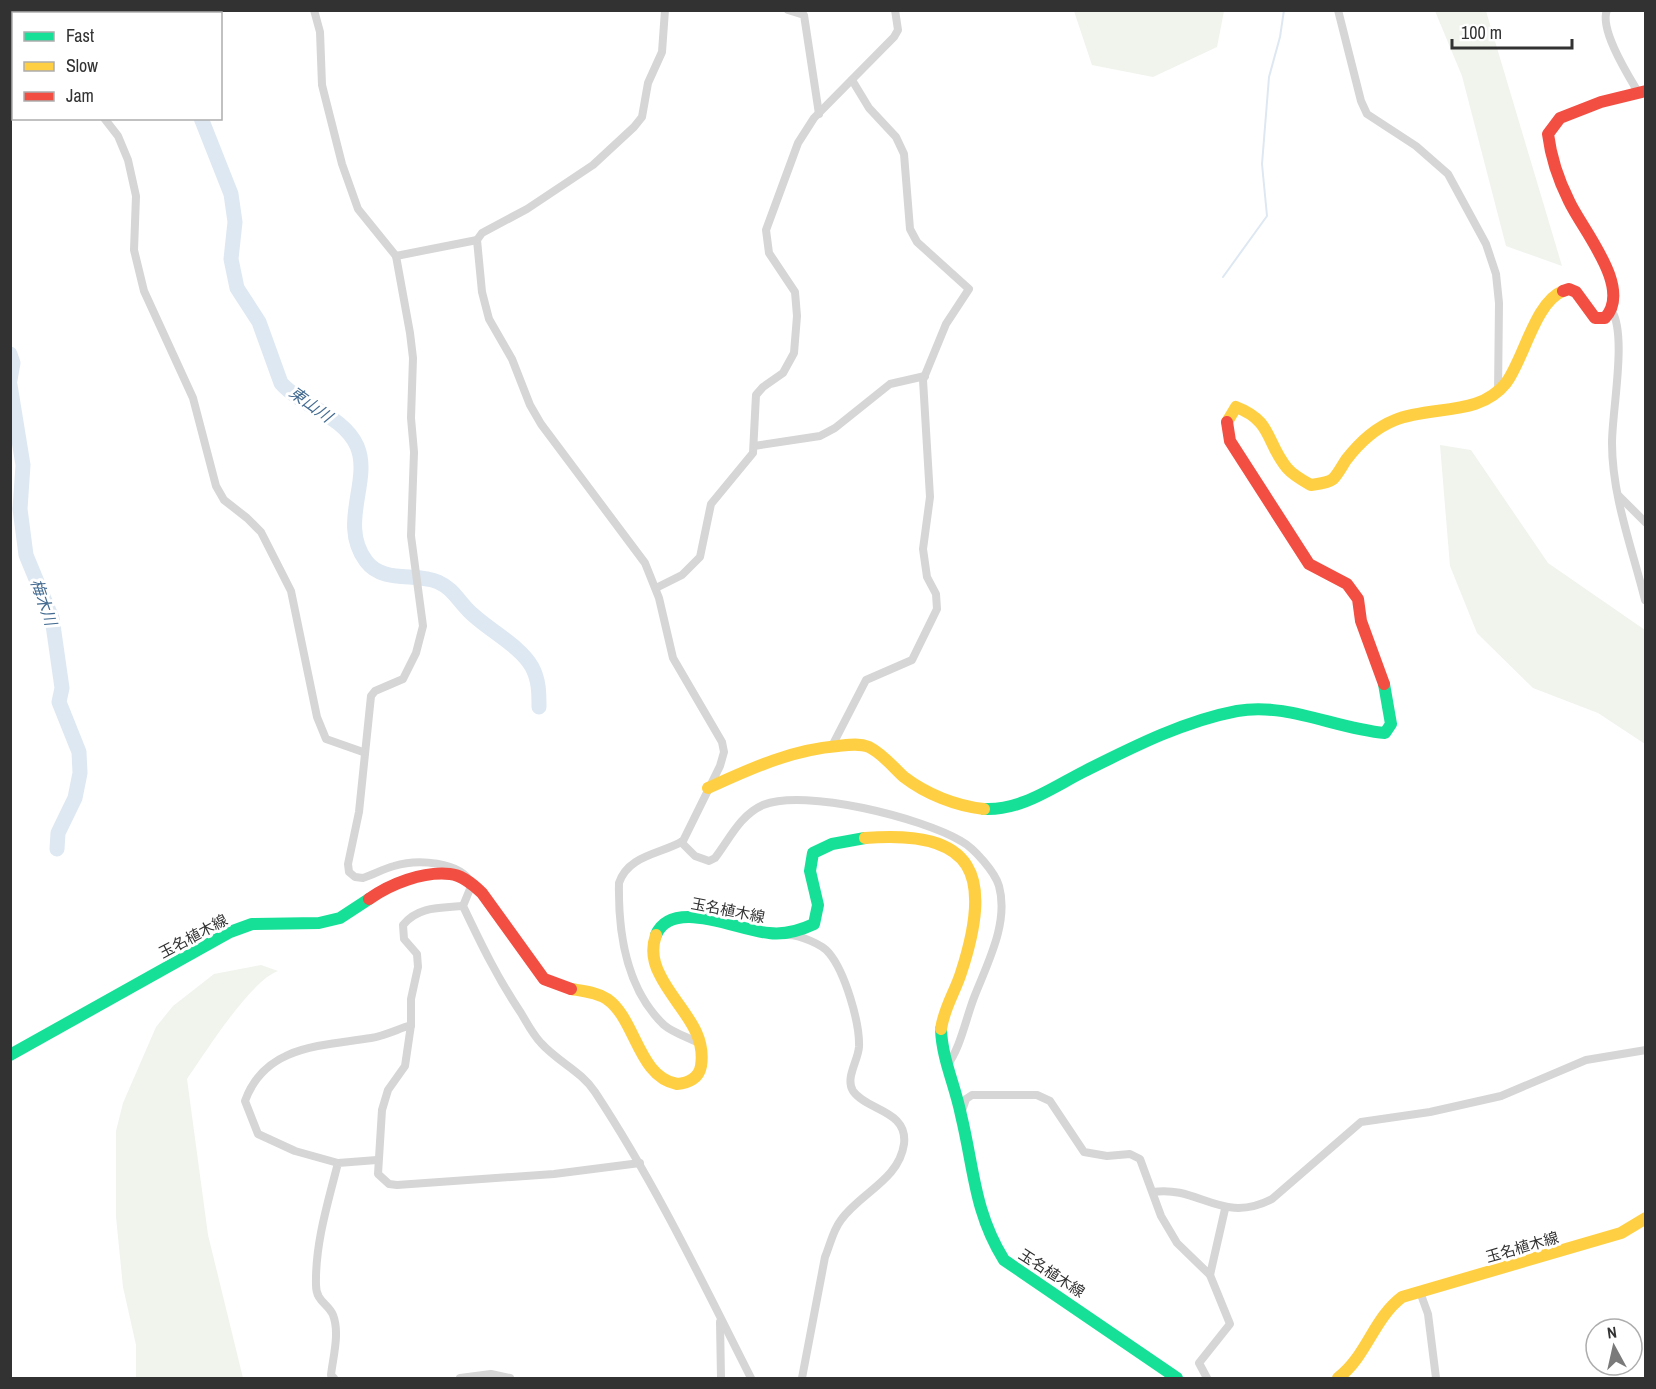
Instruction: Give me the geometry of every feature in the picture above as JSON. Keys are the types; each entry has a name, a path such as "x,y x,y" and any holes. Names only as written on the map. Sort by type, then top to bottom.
{"main road":[{"path":"708,788 786,753 832,746 863,745 872,749 910,781 931,792 973,807 991,809 1026,801 1183,725 1240,711 1273,710 1304,714 1367,732 1385,733 1391,724 1382,675 1361,621 1358,599 1347,584 1309,564 1230,441 1225,428 1228,414 1236,407 1252,411 1270,434 1293,475 1311,484 1332,480 1350,452 1371,432 1399,418 1469,408 1498,393 1514,373 1547,304 1555,294 1569,289 1576,292 1595,318 1605,318 1612,311 1615,299 1609,273 1557,174 1549,151 1548,134 1560,118 1601,102 1642,91"},
{"name":"玉名植木線","path":"702,1044 658,971 653,956 654,939 667,921 680,916 694,916 778,936 802,931 814,924 818,903 810,860 814,851 824,846 899,837 922,838 952,852 967,863 975,879 976,904 967,952 944,1014 941,1032 946,1067 961,1114 969,1169 983,1223 1004,1260 1177,1378"},
{"name":"玉名植木線","path":"10,1054 230,932 252,924 319,923 340,918 379,892 411,879 451,874 472,884"},
{"path":"472,884 482,893 544,979 552,986 599,995 612,1003 654,1068 672,1083 684,1084 697,1077 701,1070 702,1044"},
{"name":"玉名植木線","path":"1338,1378 1354,1366 1362,1355 1379,1317 1388,1305 1402,1297 1621,1233 1646,1218"}],"street":[{"path":"314,10 320,32 322,85 345,173 358,209 396,256 413,358 411,418 414,480 411,536 423,635 402,679 375,691 371,696 363,752 359,812 348,864 349,872 355,878 363,878 394,866 425,863 453,867 467,874 472,884 463,906 501,983 540,1043 586,1081 640,1163 705,1283 720,1319 751,1378"},
{"path":"665,10 663,52 648,82 642,117 634,127 593,165 527,209 482,233 477,240 482,292 489,319 512,359 530,405 595,498 637,551 656,588 673,658 722,742 723,758 681,842 639,859 624,874 619,884 620,915 628,963 637,989 665,1026 702,1044"},
{"path":"788,10 804,15 819,114"},
{"path":"656,588 682,575 700,557 711,504 716,495 753,453 756,395 783,373 790,364 796,332 795,292 769,253 766,230 798,143 819,114 894,37 898,30 895,10"},
{"path":"1338,10 1361,101 1367,114 1416,147 1448,174 1486,244 1496,274 1499,303 1498,393"},
{"path":"1607,10 1605,18 1610,37 1642,91"},
{"path":"832,746 866,680 912,660 937,609 936,594 927,577 923,549 930,497 925,376 946,324 969,289 917,242 910,229 904,154 896,137 869,108 852,80"},
{"path":"106,120 118,136 128,160 136,195 134,250 144,291 166,346 190,392 216,486 224,500 261,532 291,591 317,717 326,739 363,752"},
{"path":"396,256 477,240"},
{"path":"1612,311 1617,320 1618,339 1612,446 1618,495 1645,600"},
{"path":"754,446 820,436 835,428 890,384 925,376"},
{"path":"1618,495 1646,524"},
{"path":"681,842 695,856 710,861 715,858 752,810 765,804 794,800 827,803 899,816 963,842 996,879 1002,915 982,975 946,1067"},
{"path":"463,906 434,908 412,914 404,925 405,939 417,954 417,968 411,999 411,1025 405,1066 388,1090 382,1110 377,1160 378,1174 389,1184 397,1185 554,1174 640,1163"},
{"path":"778,936 794,935 829,952 842,975 858,1032 859,1049 850,1081 854,1092 897,1122 902,1130 904,1142 900,1158 889,1175 841,1220 832,1239 825,1257 802,1378"},
{"path":"377,1160 338,1163 294,1151 258,1134 245,1101 250,1086 273,1060 331,1042 373,1038 411,1025"},
{"path":"1153,1192 1168,1190 1225,1209 1248,1208 1272,1199 1361,1122 1430,1112 1501,1095 1586,1060 1646,1050"},
{"path":"961,1114 966,1099 972,1095 1037,1095 1050,1101 1084,1152 1107,1156 1130,1154 1140,1159 1161,1216 1177,1243 1210,1275 1230,1324 1199,1363 1207,1378"},
{"path":"334,1378 332,1375 336,1330 333,1314 320,1302 316,1287 324,1216 338,1163"},
{"path":"1210,1275 1225,1209"},
{"path":"1420,1292 1428,1314 1436,1378"},
{"path":"720,1319 721,1378"},
{"path":"460,1378 491,1374 510,1378"}],"shaded area":[{"path":"1074,10 1224,11 1217,47 1153,77 1092,65"},
{"path":"1435,11 1486,11 1562,266 1506,246 1462,76"},
{"path":"1440,445 1471,450 1548,563 1645,630 1645,744 1598,713 1533,688 1477,633 1450,566"},
{"path":"261,965 278,971 254,988 216,1036 187,1079 208,1235 243,1378 136,1378 136,1345 123,1287 116,1217 116,1131 123,1103 156,1027 173,1006 214,974"}],"waterway":[{"path":"1223,277 1267,216 1262,164 1269,77 1280,37 1284,10"},
{"name":"東山川","path":"202,120 231,194 235,222 231,259 237,288 259,322 281,383 300,399 342,426 357,446 361,459 361,473 355,532 358,547 366,561 381,573 429,579 447,588 475,617 527,659 536,677 539,707"},
{"name":"梅木川","path":"10,354 13,363 10,380"},
{"name":"梅木川","path":"10,385 23,465 20,509 26,555 52,618 62,688 59,702 79,752 80,773 75,798 58,833 57,849"}],"traffic: fast":[{"path":"984,809 998,809 1024,802 1159,736 1198,721 1237,711 1274,710 1385,733 1391,724 1384,684"},
{"path":"656,935 664,924 676,918 707,919 756,931 775,933 792,932 814,924 818,905 810,871 813,853 832,844 865,838"},
{"path":"10,1055 230,932 252,924 319,923 340,918 369,899"},
{"path":"941,1029 946,1061 958,1104 976,1189 986,1225 1004,1260 1177,1378"}],"traffic: slow":[{"path":"1227,422 1236,407 1248,413 1263,426 1280,459 1292,473 1311,485 1328,481 1335,477 1362,442 1388,423 1409,415 1469,406 1495,394 1512,373 1537,319 1553,297 1563,291"},
{"path":"708,788 755,767 787,756 820,748 857,745 874,750 904,777 932,794 952,802 984,809"},
{"path":"865,838 902,837 931,842 953,851 967,865 974,885 975,909 971,939 941,1029"},
{"path":"571,989 598,995 617,1008 645,1059 664,1079 677,1084 693,1079 701,1066 702,1053 699,1041 695,1029 658,970 653,950 656,935"},
{"path":"1338,1378 1356,1359 1384,1316 1402,1297 1621,1233 1646,1218"}],"traffic: jam":[{"path":"1563,291 1569,289 1576,292 1595,318 1605,318 1612,306 1613,291 1610,276 1562,185 1553,160 1548,134 1560,118 1601,102 1646,91"},
{"path":"1227,422 1230,441 1309,564 1347,584 1358,599 1361,621 1384,684"},
{"path":"369,899 387,888 418,877 440,874 459,876 482,893 544,979 571,989"}]}
